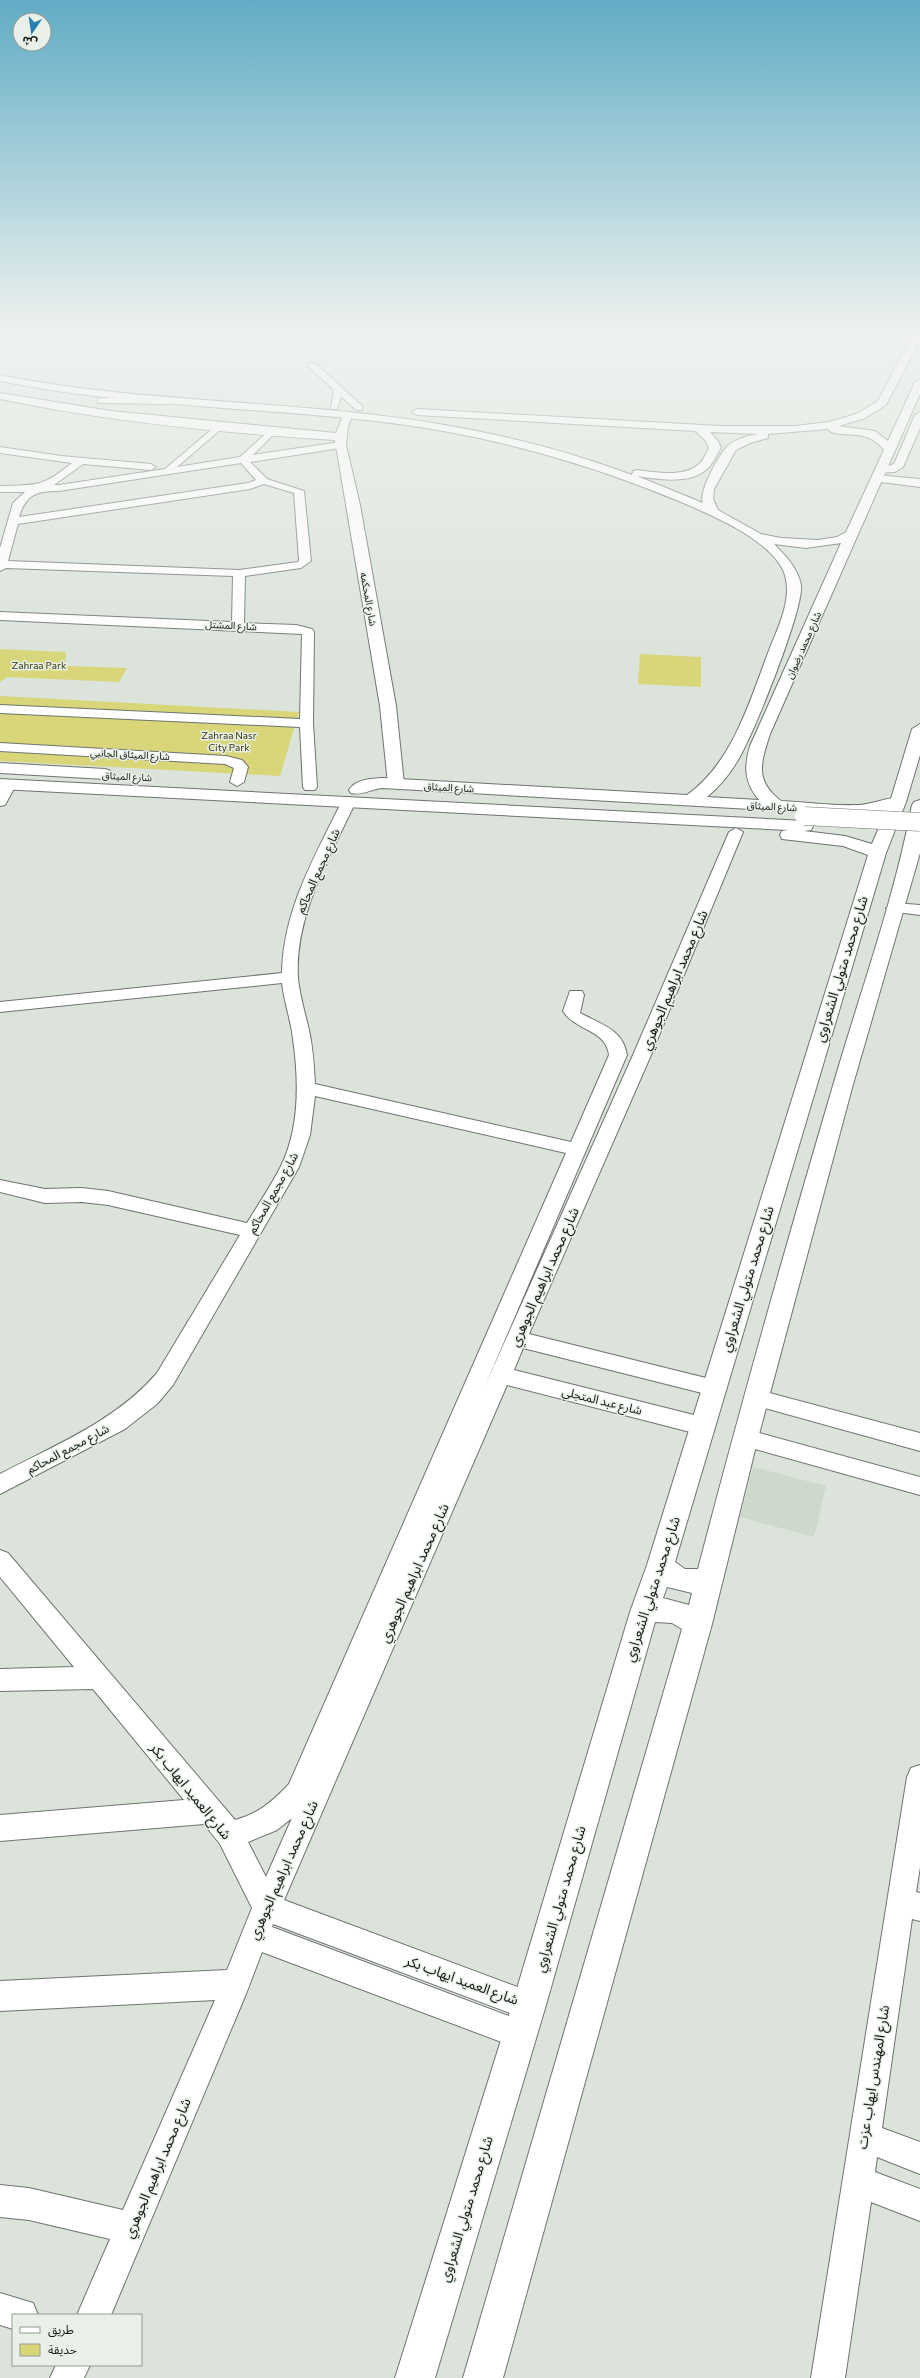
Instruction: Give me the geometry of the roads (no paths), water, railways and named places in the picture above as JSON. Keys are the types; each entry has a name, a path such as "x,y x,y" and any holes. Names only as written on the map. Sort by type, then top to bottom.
{"main road":[{"name":"شارع المحكمه","path":"340,442 354,504 388,706 396,784"},
{"path":"509,442 558,453 616,471 666,476 698,470 702,467 715,448 713,442"},
{"path":"713,512 707,499 708,489 732,448 744,442"},
{"path":"883,442 890,451"},
{"name":"شارع محمد رضوان","path":"753,780 753,760 762,734 894,442"},
{"path":"879,474 898,467 909,442"},
{"name":"شارع محمد رضوان","path":"616,471 713,512 756,536 772,549 784,564 794,586 774,658 737,747 720,776 690,801"},
{"path":"879,474 920,475"},
{"path":"879,474 920,483"},
{"path":"756,536 780,542 809,545 835,542 852,534"},
{"path":"483,2378 698,1624 745,1438 897,922 917,843 915,806 920,729"},
{"name":"شارع الميثاق","path":"0,768 310,787 354,797 370,809 391,812 836,838 858,844 877,853"},
{"path":"720,776 736,781 753,780 761,793 777,806"},
{"name":"شارع الميثاق","path":"5,784 354,797 374,783 830,809 866,810 915,806"},
{"path":"354,797 915,806"},
{"path":"354,797 917,843"},
{"name":"شارع محمد متولي الشعراوي","path":"415,2378 529,2005 644,1612 661,1565 877,853 915,806"},
{"path":"830,809 843,823 841,833 836,838"},
{"path":"854,930 856,938 870,938 879,941 897,922"},
{"path":"661,1565 672,1576 687,1582 703,1581 710,1577"},
{"path":"644,1612 662,1609 672,1610 686,1616 698,1624"}],"street":[{"path":"170,468 200,442"},
{"path":"243,460 260,442"},
{"path":"0,489 36,490 243,460 335,442"},
{"path":"0,450 82,460 182,469"},
{"path":"82,460 58,479 25,496 18,503 0,565 239,573 302,565 305,561 299,491 263,481 243,460"},
{"path":"13,521 250,486 263,481"},
{"path":"0,496 25,496"},
{"path":"238,626 239,573"},
{"name":"شارع المشتل","path":"0,616 296,629 308,632 306,723 310,787"},
{"path":"0,709 306,723"},
{"name":"شارع الميثاق الجانبي","path":"0,747 226,760 237,763 242,767 237,782"},
{"path":"0,802 5,784"},
{"name":"شارع مجمع المحاكم","path":"0,1484 117,1423 150,1398 184,1348 290,1167 298,1146 307,1107 302,1040 290,977 294,926 301,907 354,797"},
{"name":"شارع محمد ابراهيم الجوهري","path":"94,2314 236,1984 266,1907 653,1030 736,832"},
{"path":"0,1007 290,977"},
{"path":"230,1835 262,1824 280,1813 298,1793 618,1055 618,1047 614,1040 607,1034 574,1016 571,1011 576,995"},
{"path":"306,1088 577,1149"},
{"path":"0,1186 45,1196 82,1195 108,1198 253,1231"},
{"path":"517,1339 714,1388"},
{"name":"شارع عبد المتجلي","path":"501,1375 702,1426"},
{"path":"758,1398 920,1442"},
{"path":"745,1438 920,1486"},
{"name":"شارع العميد ايهاب بكر","path":"0,1560 230,1835 266,1907 529,2005"},
{"path":"0,1680 28,1678 98,1678"},
{"name":"شارع المهندس ايهاب عزت","path":"828,2378 864,2138 910,1904 920,1777"},
{"path":"0,1828 209,1811"},
{"path":"254,1935 520,2034"},
{"path":"0,1996 236,1984"},
{"path":"864,2138 920,2158"},
{"path":"857,2181 920,2205"},
{"path":"0,2201 29,2204 132,2228"},
{"path":"0,2309 18,2314"},
{"path":"67,2378 73,2366"}],"park label":[{"name":"Zahraa Park","path":"39,665"},
{"name":"Zahraa Nasr City Park","path":"229,740"}]}
